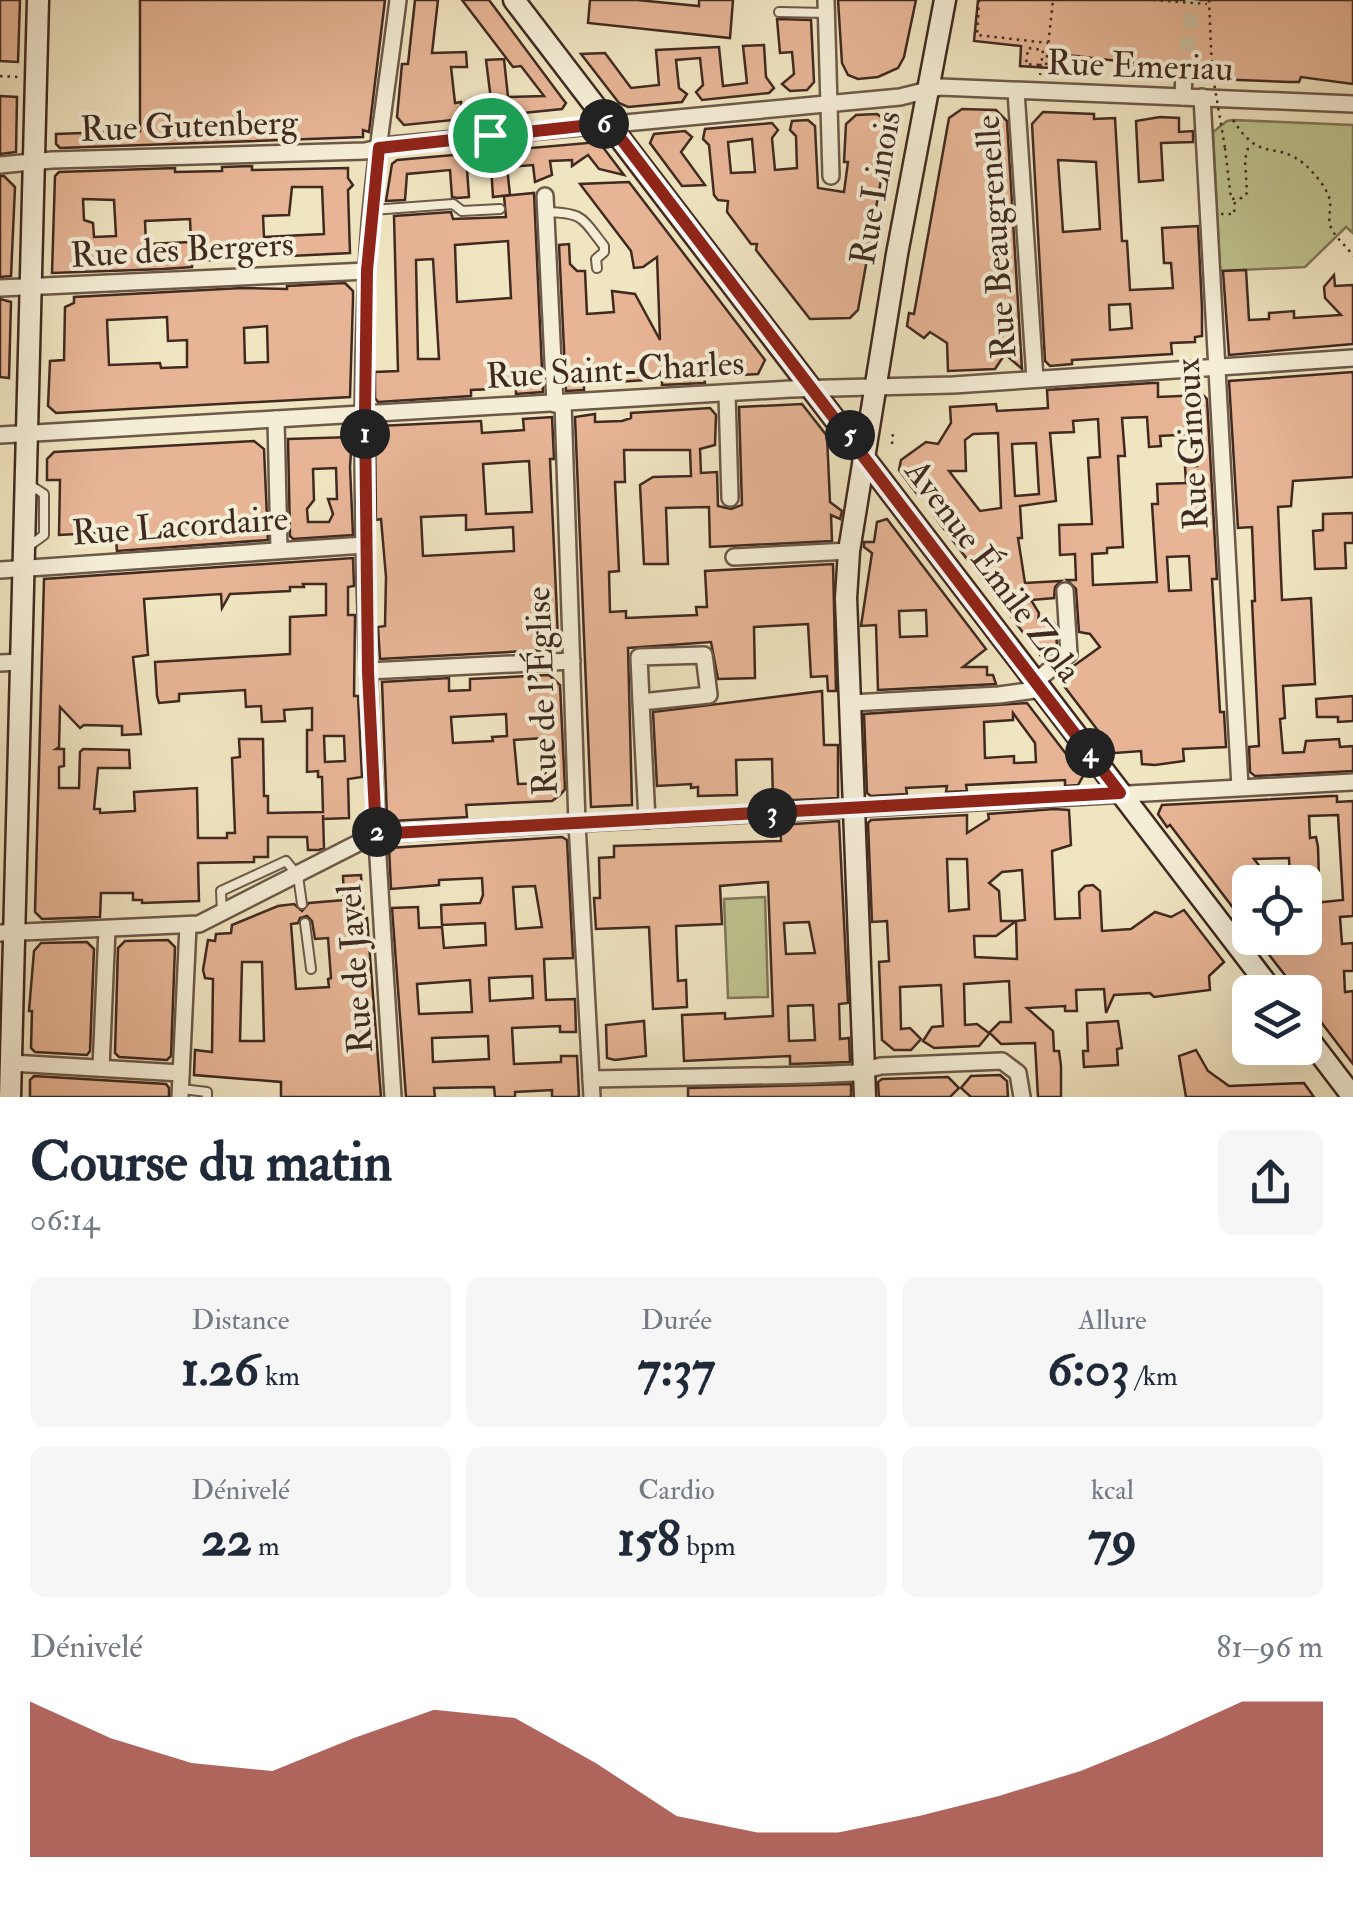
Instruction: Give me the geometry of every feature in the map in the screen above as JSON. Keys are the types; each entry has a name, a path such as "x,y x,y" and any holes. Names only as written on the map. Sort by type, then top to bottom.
{"main road":[{"path":"10,1097 9,843 26,558 38,0"},
{"name":"Avenue Émile Zola","path":"514,0 1260,975"},
{"name":"Rue Linois","path":"865,1097 846,598 849,551 926,91 945,0"},
{"path":"1322,1056 1353,1097"}],"street":[{"name":"Rue de Javel","path":"393,1097 368,672 365,414 367,270 398,0"},
{"path":"826,6 831,176"},
{"path":"1182,96 1184,74"},
{"name":"Rue Emeriau","path":"609,123 900,98 952,87 1353,104"},
{"name":"Rue Beaugrenelle","path":"1016,91 1035,379"},
{"name":"Rue Ginoux","path":"1202,98 1240,787"},
{"name":"Rue Gutenberg","path":"0,165 365,151 609,123"},
{"name":"Rue de l'Église","path":"545,204 559,403 592,1097"},
{"name":"Rue des Bergers","path":"0,288 367,270"},
{"name":"Rue Saint-Charles","path":"0,434 814,388 876,388 1353,358"},
{"path":"726,394 730,498"},
{"path":"276,419 279,549"},
{"name":"Rue Lacordaire","path":"0,570 26,558 365,545"},
{"path":"734,557 849,551"},
{"path":"851,704 1000,695 1039,685 1068,654 1065,592"},
{"path":"641,702 709,695 704,655 639,657 641,702 647,820"},
{"path":"368,672 572,661"},
{"path":"0,663 22,662"},
{"path":"7,932 188,926 298,876 376,834 1353,782"},
{"path":"11,1063 101,1068 180,1086 188,926"},
{"path":"101,1068 107,929"},
{"path":"591,1079 865,1071 881,1066 1002,1061 1018,1073 1022,1097"}],"lane":[{"path":"779,12 826,6"},
{"path":"372,210 453,204 462,211 500,209"},
{"path":"545,204 581,218 604,246 604,252 596,259 597,268"},
{"path":"298,876 302,904"},
{"path":"304,922 311,969"},
{"path":"180,1086 207,1092 207,1097"}],"path":[{"path":"979,0 977,35 1048,43"},
{"path":"1040,77 1043,50 1028,48 1026,64 1039,65 1046,65 1053,0"},
{"path":"1152,0 1209,2 1212,71 1231,198 1242,198 1246,193 1245,160 1250,142"},
{"path":"1233,120 1260,150 1282,153 1302,162 1330,198 1330,226 1353,256"},
{"path":"1217,214 1234,214 1235,198"},
{"path":"892,444 893,433"}],"green space":[{"path":"1233,120 1353,125 1353,233 1346,227 1305,267 1220,271 1213,132"},
{"path":"765,897 768,997 728,998 724,899"}],"building":[{"path":"0,0 20,0 18,62 0,61"},
{"path":"140,0 385,0 369,132 363,130 363,137 60,148 56,134 140,131"},
{"path":"415,0 438,0 432,53 466,52 467,67 451,67 455,103 461,102 463,119 404,125 397,117 402,64 408,64"},
{"path":"462,0 489,0 566,103 562,109 485,117 483,101 491,100 486,60 504,59 508,97 544,96 521,66 513,67"},
{"path":"590,0 699,6 699,0 733,0 730,38 588,23"},
{"path":"838,0 916,0 898,68 878,77 858,79 848,75 842,63"},
{"path":"978,0 1353,0 1353,84 1301,77 1299,82 1214,79 1195,75 1191,65 1184,63 1173,72 1163,71 1163,79 1133,76 1135,63 1050,53 1049,68 1020,66 1021,46 974,41"},
{"path":"777,19 811,20 814,82 807,90 790,91 782,84 794,74 792,52 780,53"},
{"path":"764,45 766,77 774,88 769,93 702,100 696,92 703,85 700,58 676,60 679,88 687,94 682,102 628,107 619,103 581,54 605,53 631,88 659,85 656,50 719,47 723,86 747,83 743,46"},
{"path":"0,96 17,97 16,152 0,154"},
{"path":"962,109 996,110 1007,121 1022,369 1005,354 995,369 948,371 947,343 930,332 924,338 907,326 909,313 914,314 949,118"},
{"path":"1043,112 1115,118 1122,241 1127,241 1130,290 1173,288 1171,263 1164,263 1162,228 1198,226 1202,336 1195,337 1195,342 1171,343 1172,354 1072,360 1072,364 1050,366 1045,361 1032,124","holes":["1058,160 1096,162 1100,229 1063,232","1130,304 1132,328 1110,330 1109,305"]},
{"path":"877,114 889,123 890,129 858,310 850,318 810,319 756,250 757,244 751,244 727,212 728,201 718,200 714,195 709,145 703,139 705,129 772,123 778,130 772,138 775,170 797,168 792,121 808,120 815,126 818,188 844,192 848,162 844,162 846,124 856,115","holes":["752,139 755,172 731,173 728,142"]},
{"path":"1179,118 1179,132 1193,131 1193,142 1161,143 1163,180 1139,182 1136,121"},
{"path":"685,131 692,137 681,152 705,185 682,186 650,143 654,134"},
{"path":"599,142 624,175 599,169 588,155 572,166 572,160 550,161 552,175 535,182 533,165 507,167 510,195 493,197 491,165 467,169 469,197 457,198 452,197 450,170 407,174 405,200 386,201 392,164 397,160"},
{"path":"222,167 348,168 353,185 348,190 350,253 192,261 192,267 164,269 52,273 55,176 59,172 175,168 175,172 222,171","holes":["292,187 322,187 324,234 264,237 263,216 289,215","83,199 114,200 116,236 94,237 93,223 84,220","190,219 191,242 146,244 145,221"]},
{"path":"0,176 15,187 11,276 0,277"},
{"path":"629,182 765,360 758,374 704,377 705,383 662,385 662,379 584,384 584,390 566,391 559,245 569,244 570,264 577,271 585,271 587,314 614,312 612,291 635,294 660,340 657,257 634,268 631,251 580,184"},
{"path":"534,193 543,392 516,394 516,388 471,390 471,396 378,402 375,372 398,371 394,216 451,212 453,219 506,217 504,196","holes":["508,241 511,298 457,302 455,245","433,259 439,359 418,359 416,260"]},
{"path":"1246,270 1249,320 1294,311 1294,318 1341,315 1325,298 1324,287 1334,275 1335,286 1353,285 1353,344 1229,355 1223,271"},
{"path":"345,283 353,291 350,397 56,413 48,406 50,361 64,360 65,307 74,303 74,297","holes":["167,317 168,341 187,340 187,367 161,368 160,363 109,365 107,320","267,326 268,362 245,363 244,328"]},
{"path":"0,299 11,302 9,378 0,377"},
{"path":"1353,372 1353,477 1293,481 1291,506 1278,507 1282,600 1311,598 1315,684 1283,686 1283,753 1304,752 1306,741 1339,739 1340,747 1353,746 1353,771 1255,776 1250,772 1249,747 1259,746 1252,527 1238,528 1229,381"},
{"path":"1158,383 1158,397 1203,395 1207,399 1217,579 1212,579 1220,712 1224,712 1226,747 1183,749 1184,761 1142,764 1141,751 1115,753 1061,682 1061,675 1100,647 1090,634 1079,632 1076,589 1067,580 1076,580 1075,554 1060,555 1059,525 1092,524 1088,458 1100,457 1098,419 1073,421 1074,432 1050,433 1056,501 1020,506 1022,538 1018,538 1025,583 1061,581 1055,587 1054,598 1031,600 1039,613 1038,621 1053,622 1056,626 1057,649 1044,660 935,517 947,516 925,488 917,494 899,470 901,460 926,442 938,444 951,423 950,407 996,404 997,411 1048,408 1047,390","holes":["1147,417 1149,447 1161,446 1160,436 1195,434 1197,466 1185,466 1186,483 1157,484 1158,504 1152,504 1157,582 1093,585 1092,554 1123,547 1118,456 1125,456 1122,418","998,433 1001,508 980,511 949,471 966,471 965,440 973,434","1036,443 1039,494 1015,496 1012,444","1189,556 1191,590 1169,591 1167,557"]},
{"path":"802,404 827,436 830,502 842,511 840,519 831,515 832,541 710,547 709,507 666,508 668,564 644,564 640,485 653,477 691,476 690,450 624,450 625,482 615,482 619,571 609,572 610,612 626,611 626,618 697,615 696,607 707,607 705,571 833,564 836,691 828,691 827,676 811,677 808,624 754,627 755,678 718,679 711,642 628,648 632,805 591,807 575,417 595,414 595,422 622,421 631,418 631,413 710,408 716,415 715,445 700,449 701,473 717,472 718,506 731,509 742,505 739,407"},
{"path":"552,417 554,459 550,459 558,638 547,639 547,650 380,659 378,627 385,626 386,577 381,519 376,520 375,430 379,426 481,421 482,433 524,430 523,419","holes":["529,461 532,512 486,514 483,464","466,515 466,530 513,527 514,551 423,556 421,517"]},
{"path":"352,437 353,535 293,539 290,536 288,439","holes":["336,468 337,499 328,499 333,514 329,522 308,522 307,509 314,500 313,469"]},
{"path":"254,441 264,449 268,540 117,551 115,532 59,535 60,480 47,480 47,459 54,452"},
{"path":"1353,513 1353,543 1345,543 1346,568 1315,569 1313,531 1323,530 1323,514"},
{"path":"887,519 986,649 963,667 987,667 987,675 993,675 996,684 878,690 876,625 861,626 872,553 864,542 874,542 877,522","holes":["926,610 927,636 900,637 899,611"]},
{"path":"353,558 354,586 348,587 348,615 355,615 354,696 358,696 362,777 348,779 349,818 323,819 324,848 319,850 308,850 307,837 268,837 268,857 254,857 254,862 198,863 199,901 142,903 133,900 133,893 101,893 100,917 42,919 35,912 44,579","holes":["303,584 326,584 326,615 290,617 290,654 155,662 157,696 159,703 179,701 179,694 245,690 246,707 261,706 262,722 285,721 284,710 312,708 312,730 307,730 307,772 318,771 318,777 322,777 323,812 268,813 263,739 239,739 240,757 232,758 235,833 227,833 227,838 198,838 197,788 134,792 135,811 100,813 100,809 94,809 98,768 130,768 129,750 83,749 79,788 59,788 59,767 64,766 64,749 56,749 60,707 80,728 122,726 122,735 141,734 133,657 148,655 144,599 221,594 222,608 230,594 290,591 290,587 304,587","324,736 344,736 345,761 325,762"]},
{"path":"549,675 560,685 565,789 552,801 466,805 467,817 391,821 387,818 382,682 449,678 449,691 470,690 470,679","holes":["506,714 507,736 492,737 493,741 453,743 451,717","544,738 546,783 518,784 514,740"]},
{"path":"822,691 824,745 838,745 838,798 773,801 772,759 736,760 737,795 698,796 698,787 691,788 691,784 657,786 653,712"},
{"path":"1353,696 1353,721 1317,717 1316,699"},
{"path":"1027,703 1083,776 1078,785 1065,786 1065,780 966,785 967,791 946,792 947,786 906,788 907,794 871,796 867,793 864,714","holes":["1013,713 1035,743 1036,762 1014,763 1014,756 985,758 984,722 1013,720"]},
{"path":"1337,796 1337,802 1353,801 1353,916 1340,917 1342,944 1353,943 1353,971 1344,971 1345,992 1353,991 1353,1064 1322,1023 1322,975 1285,975 1269,955 1322,955 1322,902 1343,900 1338,815 1309,816 1310,838 1316,837 1319,865 1289,865 1289,858 1254,859 1259,865 1232,865 1232,906 1158,814 1162,805"},
{"path":"1069,810 1071,845 1052,851 1055,919 1080,918 1079,892 1093,885 1100,891 1102,931 1131,929 1155,912 1171,917 1184,910 1224,962 1209,976 1210,990 1154,997 1150,993 1114,995 1106,1013 1104,989 1076,990 1077,1011 1065,1011 1065,1006 1027,1008 1053,1031 1054,1051 1059,1051 1061,1066 1061,1097 1038,1097 1035,1043 1001,1044 990,1033 979,1046 934,1048 923,1041 932,1027 943,1026 941,985 900,987 901,1029 910,1028 921,1039 911,1050 894,1050 882,1040 879,962 889,961 887,921 872,922 868,823 967,815 967,833 989,819 988,814","holes":["947,859 967,859 969,909 949,911","1022,870 1025,920 1001,921 999,891 989,883 1002,872","1016,921 1017,959 975,957 974,936 996,936","1009,981 1011,1022 1000,1022 989,1033 977,1024 965,1025 964,984"]},
{"path":"839,821 848,1003 839,1004 840,1039 849,1038 850,1062 790,1064 790,1056 684,1061 682,1015 725,1013 725,1019 773,1016 768,882 720,886 722,924 676,926 678,981 686,980 687,1007 653,1009 649,927 596,929 594,898 600,898 599,858 614,857 614,846 781,841 780,825","holes":["809,922 815,953 786,954 784,923","813,1005 815,1040 789,1041 788,1006"]},
{"path":"562,837 567,840 573,958 544,959 546,1000 575,999 576,1032 560,1032 560,1026 512,1028 514,1064 561,1062 561,1056 577,1056 579,1097 552,1097 552,1090 495,1097 494,1087 434,1088 435,1097 406,1097 392,908 418,907 419,928 442,927 444,948 486,945 485,923 442,925 441,905 480,903 482,878 439,880 439,885 391,889 389,848","holes":["535,886 542,927 516,929 513,887","532,976 533,998 490,1001 489,978","470,980 472,1012 419,1014 417,984","488,1036 489,1059 433,1062 432,1038"]},
{"path":"361,875 381,1097 281,1097 281,1082 194,1075 195,1050 212,1052 213,979 205,978 203,970 208,940 215,941 216,934 231,933 232,925 278,906 294,904 302,911 309,903 344,900 343,876","holes":["307,916 312,921 315,939 328,938 329,987 296,989 291,924","242,962 262,962 264,1041 240,1041"]},
{"path":"168,940 175,947 171,1056 167,1060 119,1057 115,1053 118,948 125,941"},
{"path":"87,942 94,949 90,1051 87,1055 35,1052 31,1048 29,1011 34,951 41,943"},
{"path":"644,1021 646,1056 607,1058 606,1025"},
{"path":"1118,1021 1122,1048 1117,1049 1118,1065 1084,1067 1087,1023"},
{"path":"1196,1050 1208,1071 1229,1086 1304,1083 1314,1097 1186,1097 1179,1056"},
{"path":"1000,1075 1007,1081 1008,1097 971,1097 961,1088 971,1076"},
{"path":"34,1076 166,1084 169,1097 30,1097 30,1080"},
{"path":"948,1077 959,1088 950,1097 879,1097 878,1082 882,1079"},
{"path":"851,1084 851,1097 688,1097 688,1088"}],"tunnel":[{"path":"1184,74 1193,0"}],"route":[{"path":"609,123 1120,793 376,834 368,672 365,414 367,270 379,148 490,135 609,123"}]}
